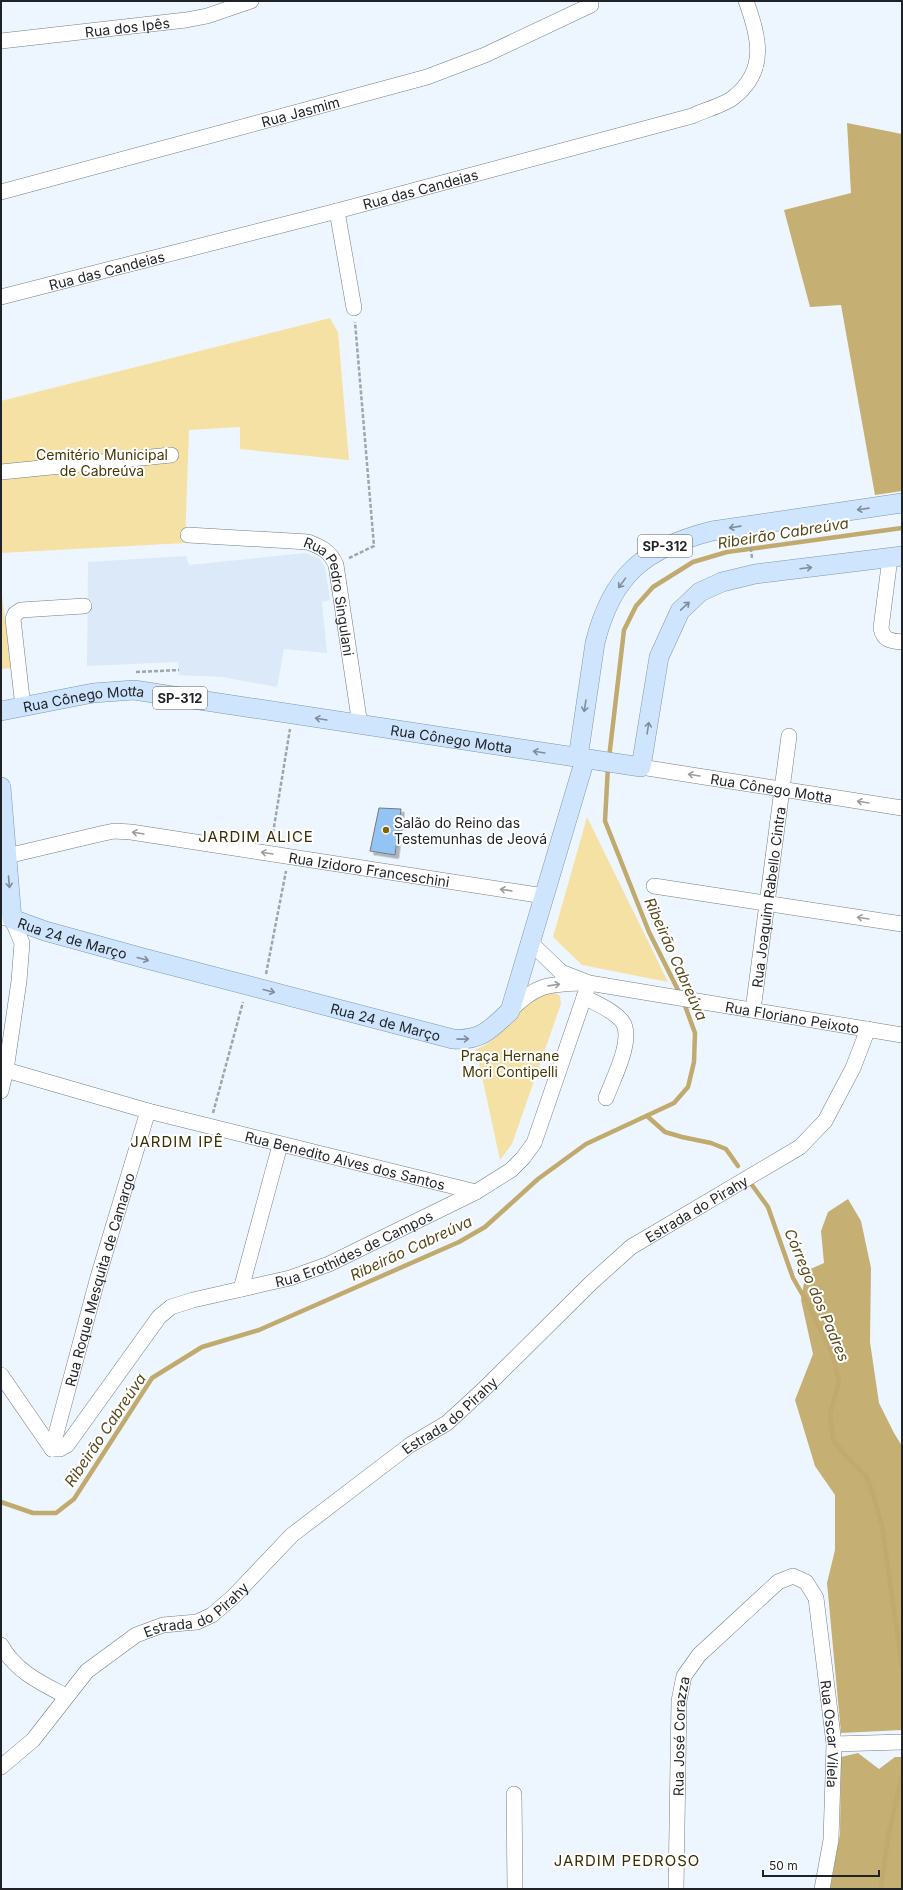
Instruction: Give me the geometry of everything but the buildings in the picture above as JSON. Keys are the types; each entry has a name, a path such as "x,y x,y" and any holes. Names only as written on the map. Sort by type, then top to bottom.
{"main road":[{"name":"SP-312","path":"586,760 595,643 600,624 609,600 625,578 641,562 661,548 683,538 712,530 902,503"},
{"path":"632,766 660,657 680,610 700,592 722,582 755,574 896,557"},
{"name":"Rua Cônego Motta","path":"1,711 94,693 134,690 632,766"},
{"name":"Rua 24 de Março","path":"7,918 45,931 128,954 453,1039 465,1040 476,1038 491,1029 510,1011 586,760"},
{"path":"1,787 7,856 7,918"}],"street":[{"name":"Rua dos Ipês","path":"1,41 186,20 207,16 251,1"},
{"name":"Rua das Candeias","path":"1,297 337,211 692,116 734,98 750,81 758,61 758,38 746,1"},
{"name":"Rua Jasmim","path":"1,192 427,77 485,55 591,5"},
{"path":"337,211 354,308"},
{"path":"1,472 171,455"},
{"name":"Rua Pedro Singulani","path":"188,536 308,542 327,551 336,565 360,725"},
{"path":"896,557 881,628 882,635 887,640 902,642"},
{"path":"24,707 13,619 15,614 22,610 84,606"},
{"name":"Rua Joaquim Rabello Cintra","path":"753,1010 789,736"},
{"name":"Rua Cônego Motta","path":"632,766 902,808"},
{"name":"Rua Izidoro Franceschini","path":"7,856 114,831 132,832 544,896"},
{"path":"654,886 902,924"},
{"path":"1,1091 6,1070 19,981 22,943 7,918"},
{"path":"531,943 561,972 587,990 621,1019 626,1028 627,1035 621,1057 606,1098"},
{"path":"521,974 534,990"},
{"path":"510,1011 521,999 534,990 552,984 587,990"},
{"name":"Rua Floriano Peixoto","path":"587,990 666,996 902,1035"},
{"name":"Rua Erothides de Campos","path":"52,1449 60,1449 68,1445 159,1317 171,1307 290,1278 329,1264 476,1192 511,1170 534,1143 587,990"},
{"name":"Estrada do Pirahy","path":"1,1767 33,1740 87,1671 136,1635 163,1625 196,1622 212,1615 233,1597 292,1535 410,1445 447,1423 484,1389 591,1283 632,1247 800,1147 825,1121 853,1068 868,1029"},
{"name":"Rua Benedito Alves dos Santos","path":"6,1070 148,1111 280,1145 476,1192"},
{"name":"Rua Roque Mesquita de Camargo","path":"52,1449 98,1277 148,1111"},
{"path":"241,1290 280,1145"},
{"path":"1,1375 52,1449"},
{"name":"Rua José Corazza","path":"676,1889 679,1701 684,1676 699,1654 778,1582 793,1576 806,1582"},
{"name":"Rua Oscar Vilela","path":"806,1582 816,1598 834,1744 831,1840 822,1889"},
{"path":"1,1645 7,1656 19,1669 66,1696"},
{"path":"834,1744 902,1742"},
{"path":"514,1794 515,1889"}],"path":[{"path":"336,565 374,546 354,308"},
{"path":"750,537 752,559"},
{"path":"270,853 293,715"},
{"path":"210,1127 255,988 289,856"}],"shaded area":[{"path":"847,123 902,134 902,491 875,495 841,305 810,307 784,210 851,193"},
{"path":"306,553 320,559 325,567 330,600 322,602 327,653 284,649 277,687 222,677 179,675 178,662 87,666 88,562 186,556 189,565"},
{"path":"848,1199 861,1221 871,1268 870,1342 879,1403 902,1446 902,1730 841,1733 827,1583 835,1550 835,1495 815,1466 795,1400 813,1354 801,1300 806,1271 824,1263 821,1231 828,1212"},
{"path":"858,1753 879,1769 895,1757 902,1757 902,1889 830,1889 840,1834 841,1757"}],"green space":[{"name":"Cemitério Municipal de Cabreúva","path":"330,318 338,332 349,460 240,449 240,427 189,430 185,543 1,553 1,401"},
{"path":"1,587 11,668 1,669"},
{"path":"587,817 668,982 582,965 553,937"},
{"name":"Praça Hernane Mori Contipelli","path":"553,991 560,996 561,1004 512,1144 500,1160 476,1049 493,1039 527,1003 537,996"}],"waterway":[{"name":"Ribeirão Cabreúva","path":"609,758 624,630 636,606 653,587 693,562 727,552 902,528"},
{"name":"Ribeirão Cabreúva","path":"608,766 605,821 649,932 680,994"},
{"name":"Ribeirão Cabreúva","path":"1,1502 33,1513 56,1513 74,1499 152,1378 202,1347 259,1330 459,1242 485,1227 538,1179 586,1144 674,1103 688,1087 694,1062 695,1033 684,1003"},
{"name":"Córrego dos Padres","path":"647,1116 665,1132 711,1143 726,1149 738,1166"},
{"name":"Córrego dos Padres","path":"752,1185 768,1207 793,1278 808,1304 832,1353 839,1382 830,1414 833,1440 866,1476 870,1485 882,1526 902,1667"},
{"name":"Córrego dos Padres","path":"881,1889 888,1837 902,1775"}],"place":[{"name":"Salão do Reino das Testemunhas de Jeová","path":"386,830"}],"district":[{"name":"JARDIM ALICE","path":"256,836"},
{"name":"JARDIM IPÊ","path":"177,1141"},
{"name":"JARDIM PEDROSO","path":"627,1860"}]}
